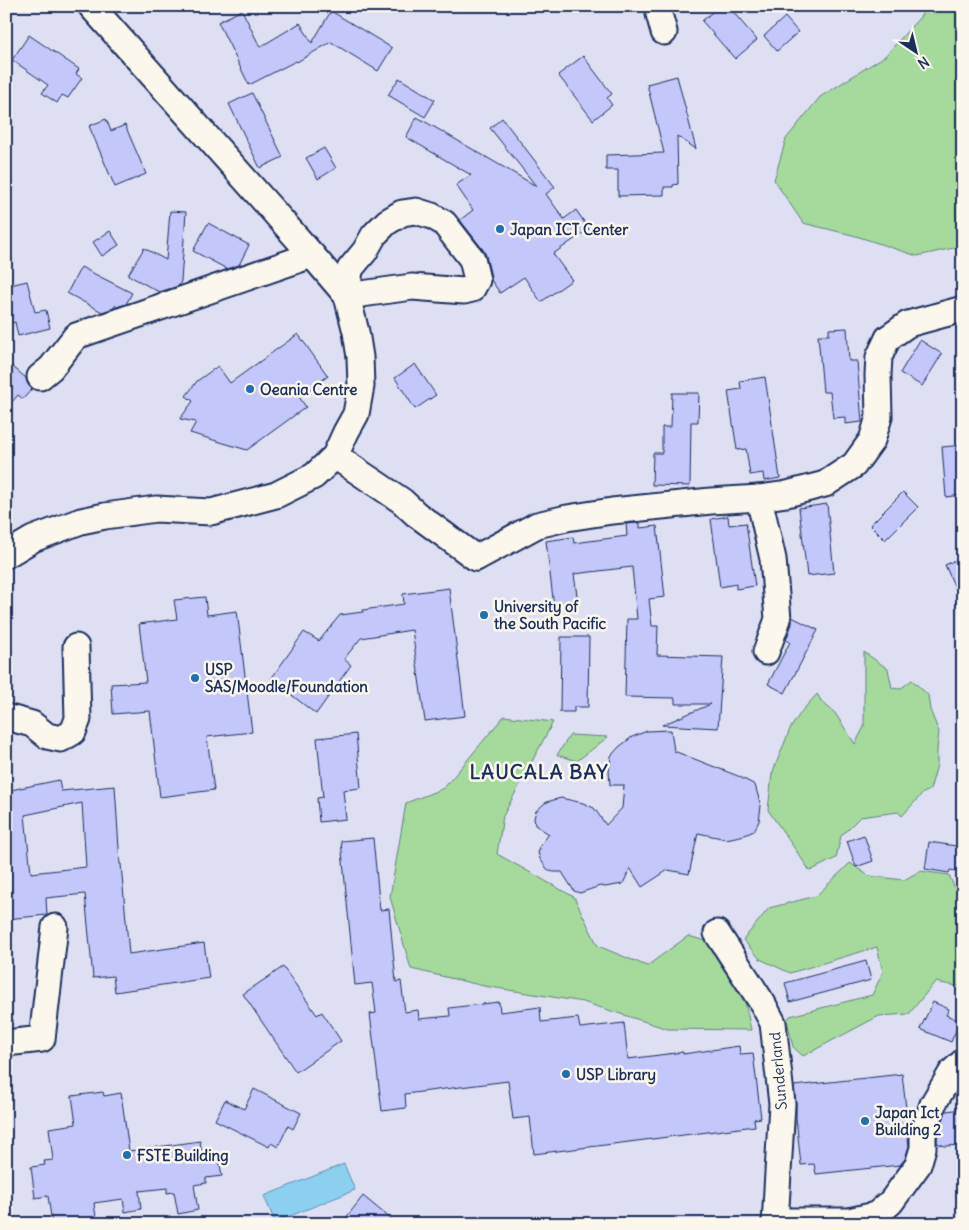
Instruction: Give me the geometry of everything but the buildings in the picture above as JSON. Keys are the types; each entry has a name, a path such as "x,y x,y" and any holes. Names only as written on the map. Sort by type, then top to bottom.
{"street":[{"path":"91,6 312,255 346,296"},
{"path":"660,6 659,14 664,32"},
{"path":"6,555 33,539 81,522 105,516 156,509 211,512 276,495 314,476 335,456 356,414 361,386 360,357 356,332 346,296 350,268 365,250 374,235 387,222 402,213 416,211 432,216 444,223 472,259 477,280 472,289 464,292 412,288 346,296"},
{"path":"40,377 51,368 76,336 312,255"},
{"path":"335,456 402,501 416,514 476,558 537,524 612,511 787,494 825,484 854,465 872,440 879,417 879,357 888,338 908,324 963,309"},
{"path":"759,498 773,559 778,619 766,652"},
{"path":"6,717 32,724 47,736 61,739 73,732 78,719 76,647"},
{"path":"6,1043 42,1039 55,927"},
{"name":"Sunderland","path":"717,933 763,1004 773,1023 782,1104 775,1222"},
{"path":"775,1222 849,1221 876,1215 891,1202 918,1164 923,1148 923,1135 933,1104 952,1072 963,1062"}],"shaded area":[{"name":"University of the South Pacific","path":"6,6 963,6 963,1224 6,1224"}],"green space":[{"path":"927,6 963,6 963,246 917,256 856,236 803,223 774,180 786,139 820,97 885,56 920,17"},
{"path":"864,652 888,669 892,688 900,689 912,680 928,695 930,710 939,732 937,765 930,790 923,793 902,816 898,812 860,817 841,836 836,858 810,871 768,810 772,774 790,729 801,712 817,694 822,702 835,713 855,744 864,727"},
{"path":"504,716 553,722 503,816 497,854 574,897 598,946 647,966 688,936 710,942 743,992 751,1030 668,1029 583,1002 484,986 411,969 390,897 406,803 444,788"},
{"path":"570,735 608,737 577,761 557,755"},
{"path":"850,863 869,876 904,880 920,871 949,875 956,891 963,892 963,987 935,982 909,1014 879,1016 803,1056 793,1047 787,1020 790,1016 872,995 883,972 877,947 790,973 760,959 743,940 769,908 816,896"}],"water":[{"path":"344,1164 355,1190 275,1222 264,1196"}],"place":[{"name":"Japan ICT Center","path":"500,229"},
{"name":"Oeania Centre","path":"250,389"},
{"name":"University of the South Pacific","path":"484,615"},
{"name":"USP SAS/Moodle/Foundation","path":"195,678"},
{"name":"USP Library","path":"566,1074"},
{"name":"Japan Ict Building 2","path":"865,1121"},
{"name":"FSTE Building","path":"127,1155"}],"district":[{"name":"LAUCALA BAY","path":"539,771"}]}
